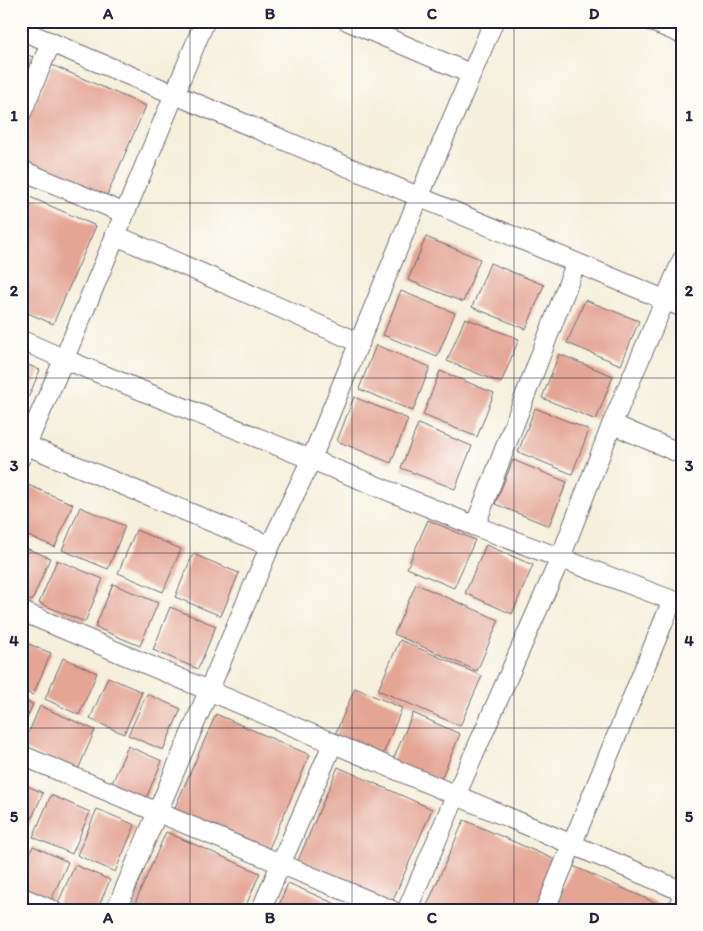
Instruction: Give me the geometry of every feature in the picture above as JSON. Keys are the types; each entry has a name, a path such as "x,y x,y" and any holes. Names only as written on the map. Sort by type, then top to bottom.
{"street":[{"path":"205,21 24,451 270,546"},
{"path":"348,21 472,74"},
{"path":"116,910 270,546 311,460 419,197 494,21"},
{"path":"651,21 682,34"},
{"path":"21,30 673,304"},
{"path":"21,114 51,42"},
{"path":"21,170 124,213"},
{"path":"115,235 360,343"},
{"path":"407,910 560,559 612,424 673,304 682,260"},
{"path":"475,526 576,263"},
{"path":"21,340 475,526 677,602 545,910"},
{"path":"612,424 682,454"},
{"path":"21,611 682,891"},
{"path":"261,910 333,743"},
{"path":"21,755 391,910"},
{"path":"21,897 52,910"},
{"path":"677,910 682,898"}],"building":[{"path":"21,52 33,57 21,85"},
{"path":"52,65 146,106 103,204 21,168 21,135"},
{"path":"21,193 96,226 53,324 21,310"},
{"path":"426,237 480,259 463,302 408,280"},
{"path":"490,263 544,285 526,329 472,307"},
{"path":"401,291 455,313 437,357 383,335"},
{"path":"585,300 639,321 621,365 567,343"},
{"path":"465,318 519,339 501,383 447,361"},
{"path":"376,345 430,367 413,411 359,389"},
{"path":"559,354 613,376 596,420 542,398"},
{"path":"21,362 40,370 28,398 21,395"},
{"path":"440,371 494,393 477,437 423,415"},
{"path":"354,397 408,419 391,463 337,441"},
{"path":"535,408 589,430 572,474 518,452"},
{"path":"418,424 472,446 455,489 401,468"},
{"path":"513,460 567,482 549,526 495,504"},
{"path":"28,485 73,504 55,547 21,533 21,501"},
{"path":"80,507 125,526 108,569 62,550"},
{"path":"428,520 475,540 454,588 407,568"},
{"path":"136,530 181,549 163,592 118,573"},
{"path":"486,545 533,565 512,614 465,593"},
{"path":"21,546 50,558 32,601 21,596"},
{"path":"193,554 239,573 221,616 175,597"},
{"path":"57,560 103,579 85,622 39,603"},
{"path":"113,584 158,603 140,646 95,627"},
{"path":"416,584 499,620 477,671 394,634"},
{"path":"170,607 216,626 198,669 153,650"},
{"path":"400,640 482,676 460,726 378,690"},
{"path":"21,641 51,653 33,695 21,690"},
{"path":"63,658 97,673 79,715 45,699"},
{"path":"108,677 142,692 124,734 90,719"},
{"path":"355,688 402,708 382,757 334,737"},
{"path":"147,694 181,709 163,750 128,735"},
{"path":"21,699 33,704 21,732"},
{"path":"40,706 95,730 77,772 22,748"},
{"path":"413,713 460,734 440,782 392,762"},
{"path":"216,714 310,755 267,853 173,812"},
{"path":"128,746 162,761 144,803 110,788"},
{"path":"338,767 432,809 390,907 296,865"},
{"path":"21,783 43,793 25,834 21,832"},
{"path":"51,795 90,812 72,854 33,837"},
{"path":"97,809 135,825 115,872 77,855"},
{"path":"464,820 558,861 537,910 425,910"},
{"path":"166,832 260,873 244,910 132,910"},
{"path":"33,846 68,862 50,903 21,890 21,872"},
{"path":"75,865 110,880 97,910 66,910 57,905"},
{"path":"573,866 667,908 666,910 554,910"},
{"path":"288,883 336,904 349,910 277,910"}]}
